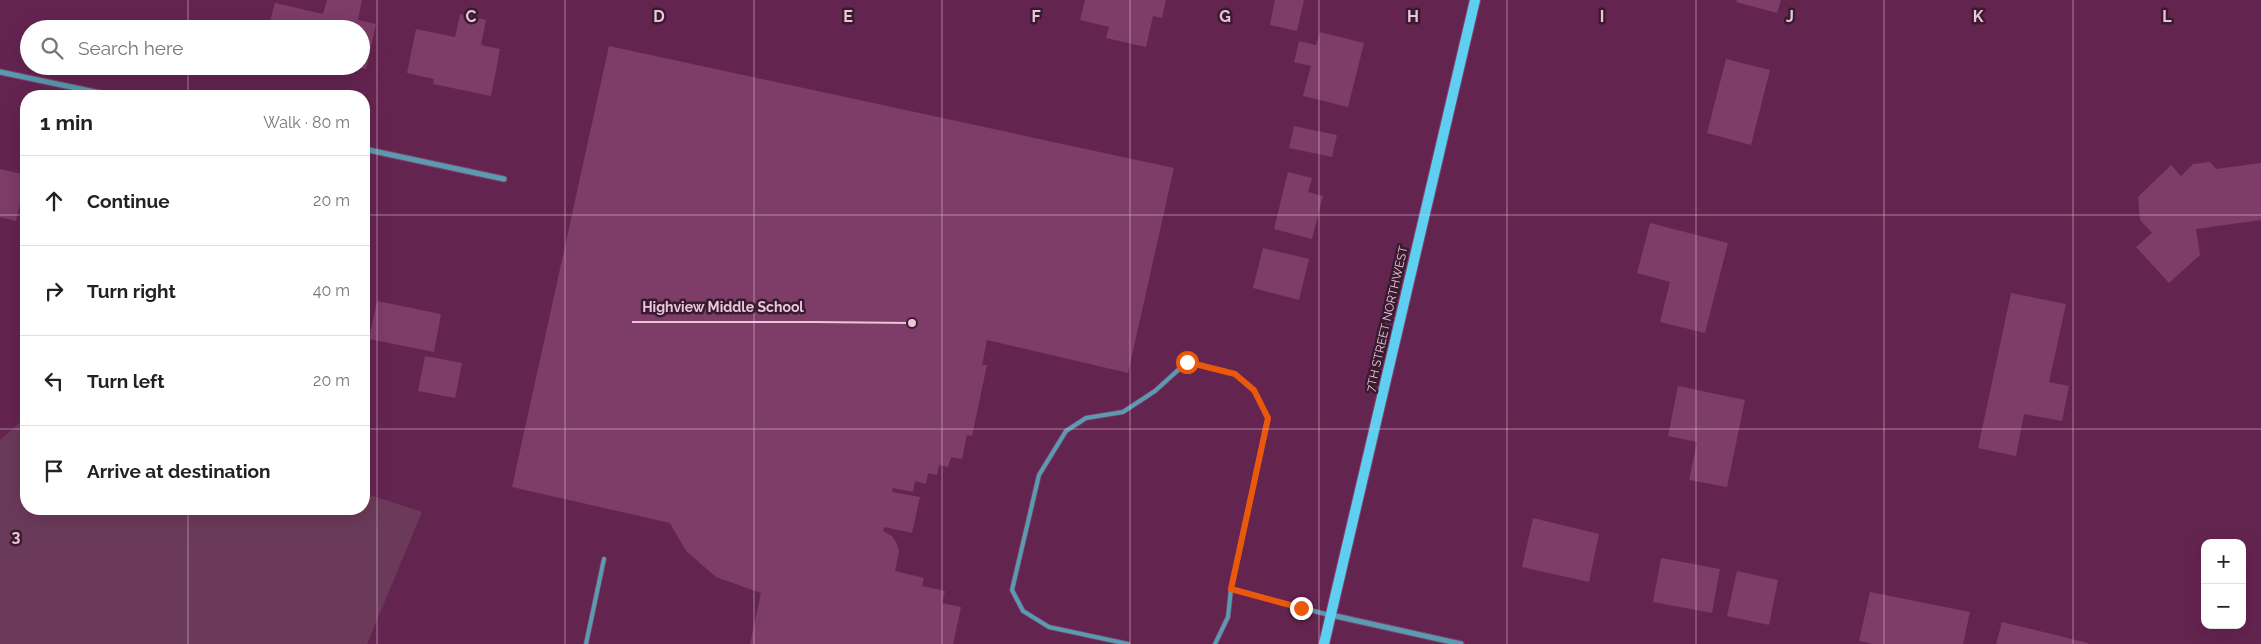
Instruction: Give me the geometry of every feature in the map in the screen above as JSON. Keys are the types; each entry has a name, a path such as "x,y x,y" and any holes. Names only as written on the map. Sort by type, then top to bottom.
{"street":[{"name":"7TH STREET NORTHWEST","path":"1324,644 1475,0"},
{"path":"0,72 86,90"},
{"path":"370,150 504,179"},
{"path":"1331,615 1461,644"}],"lane":[{"path":"1128,644 1049,627 1023,611 1012,590 1039,475 1066,431 1086,418 1123,412 1155,391 1187,362 1235,374 1254,390 1268,418 1231,589 1228,617 1215,644"},
{"path":"586,644 604,559"},
{"path":"1231,589 1331,615"}],"shaded area":[{"path":"20,422 20,515 370,515 370,495 422,512 367,644 0,644 0,440"}],"building":[{"path":"327,0 362,0 358,20 270,20 275,3 323,14"},
{"path":"1085,0 1166,0 1162,18 1153,16 1146,47 1106,38 1109,27 1080,20"},
{"path":"1275,0 1304,0 1297,31 1270,25"},
{"path":"1737,0 1781,0 1777,13 1736,2"},
{"path":"460,14 486,20 481,45 500,49 491,96 433,84 434,79 407,73 416,29 455,37"},
{"path":"370,23 376,24 370,51"},
{"path":"1320,32 1364,43 1348,107 1303,96 1311,66 1294,62 1299,41 1316,45"},
{"path":"609,46 1174,168 1128,373 987,340 982,365 987,365 972,436 967,435 962,459 951,457 948,467 939,465 937,475 928,473 926,484 915,481 913,492 893,488 892,492 920,497 912,533 884,527 883,531 892,536 899,551 895,571 924,578 922,586 945,591 942,603 961,607 953,644 750,644 761,593 716,577 686,551 670,523 512,487"},
{"path":"1726,59 1770,70 1751,145 1707,133"},
{"path":"1294,126 1337,135 1332,157 1289,148"},
{"path":"2210,162 2216,169 2261,163 2261,220 2196,229 2200,255 2169,283 2136,247 2152,233 2140,220 2138,197 2171,165 2181,176 2193,164"},
{"path":"0,169 20,174 20,203 16,221 0,217"},
{"path":"1288,172 1312,178 1308,192 1323,196 1312,239 1274,229"},
{"path":"1650,223 1728,243 1705,333 1660,322 1670,282 1637,273"},
{"path":"1263,248 1309,259 1299,300 1253,288"},
{"path":"2011,293 2066,304 2049,382 2069,386 2062,421 2024,414 2016,456 1978,448"},
{"path":"377,301 441,314 434,352 370,339"},
{"path":"425,356 462,363 455,398 418,391"},
{"path":"1678,386 1745,400 1727,487 1689,480 1697,442 1668,436"},
{"path":"1533,518 1599,534 1589,582 1522,567"},
{"path":"1661,558 1720,569 1712,613 1653,602"},
{"path":"1737,571 1778,580 1769,625 1727,616"},
{"path":"1870,592 1970,612 1963,644 1873,644 1859,641"},
{"path":"2002,622 2088,643 2088,644 1996,644"}],"place":[{"name":"Highview Middle School","path":"912,323"}],"route":[{"path":"1187,362 1235,374 1254,390 1268,418 1231,589 1301,608"}]}
